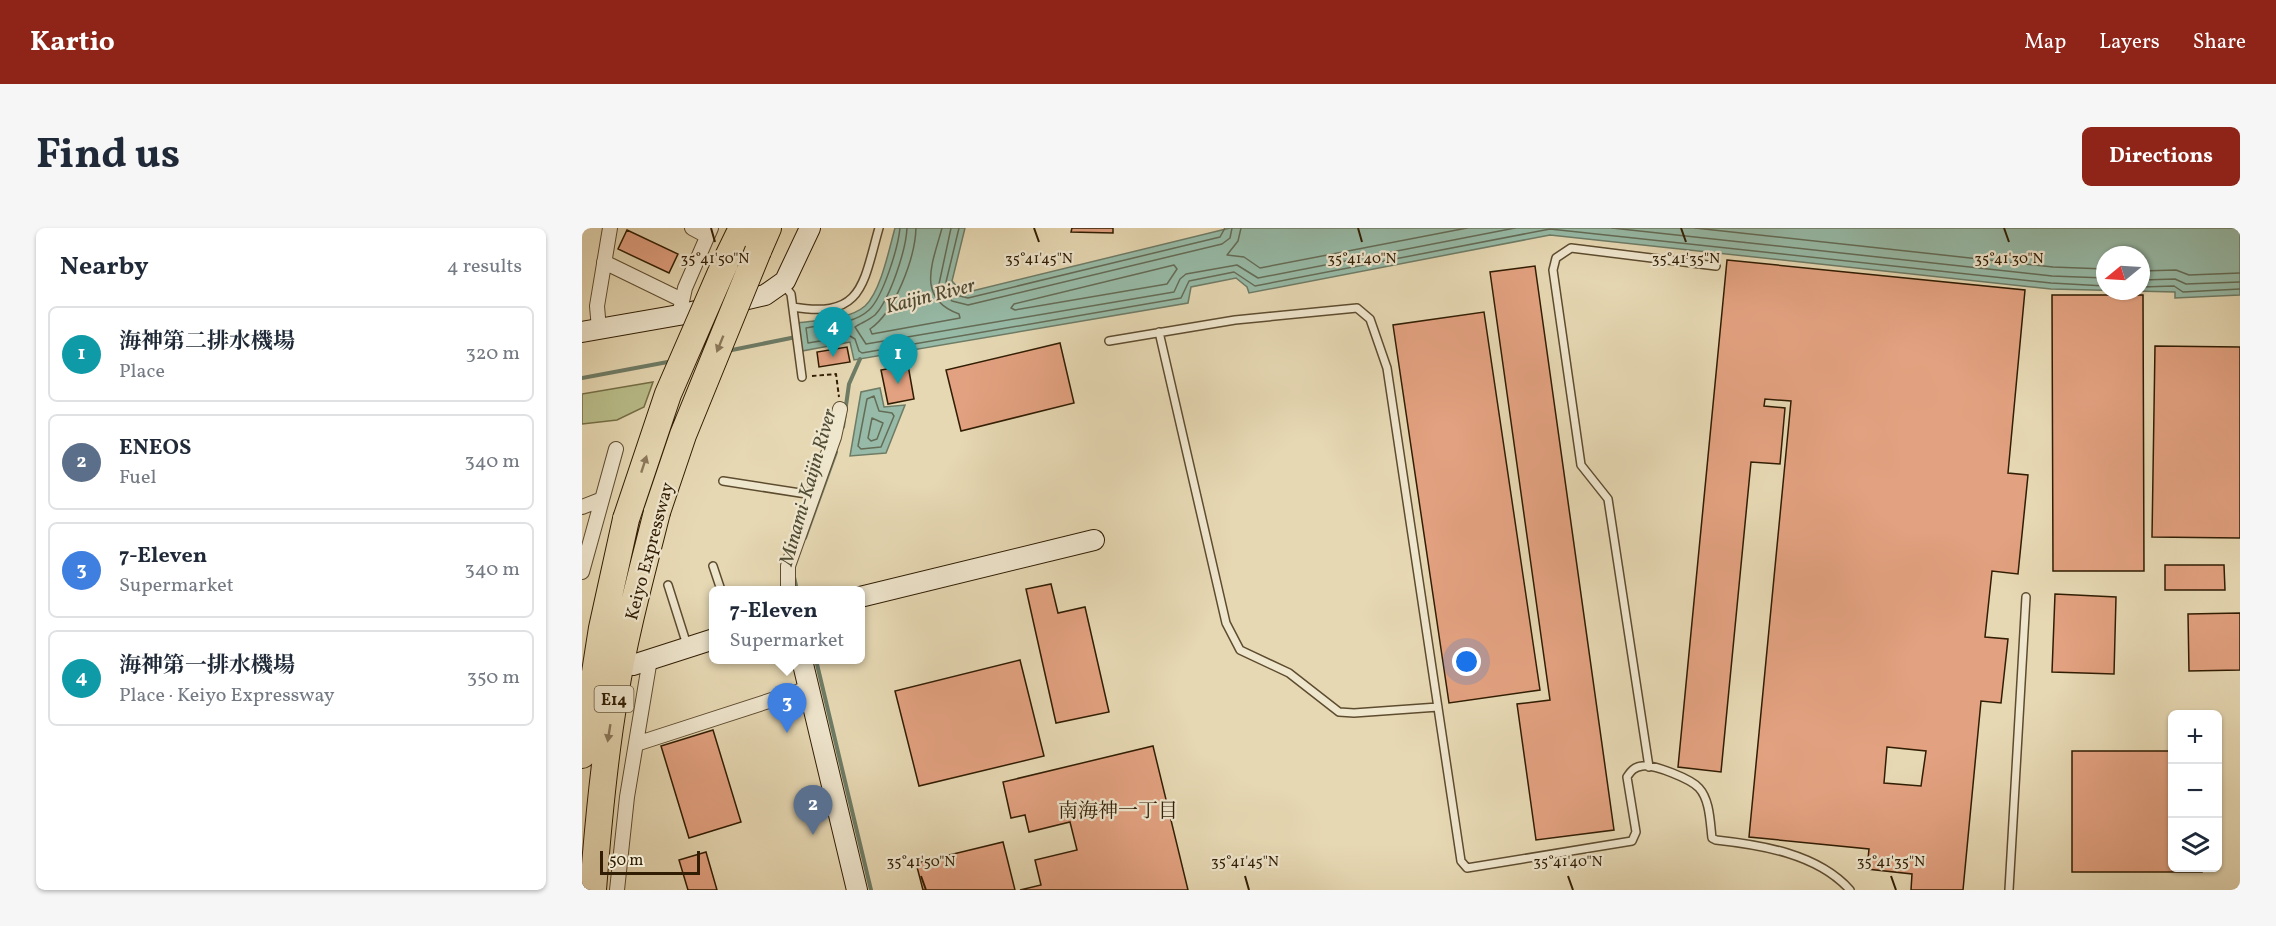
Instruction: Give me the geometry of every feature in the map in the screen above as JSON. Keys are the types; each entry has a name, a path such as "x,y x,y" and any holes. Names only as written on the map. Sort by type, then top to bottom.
{"highway":[{"path":"725,263 734,228"},
{"name":"Keiyo Expressway","path":"582,755 602,628 626,519 668,394 742,228"},
{"name":"Keiyo Expressway","path":"593,890 605,756 615,694 657,512 683,435 768,228"},
{"path":"582,671 600,578 626,519"}],"street":[{"path":"610,228 591,331 680,307 765,295 782,283 810,228"},
{"path":"680,307 709,232 693,228"},
{"path":"604,262 680,307"},
{"path":"788,586 788,566 834,437 840,409"},
{"path":"582,572 616,449"},
{"path":"582,507 600,501"},
{"path":"865,596 1094,540"},
{"path":"617,890 636,744 641,662 709,640"},
{"path":"803,664 856,890"},
{"path":"636,744 809,688"}],"lane":[{"path":"793,307 815,311 843,307 854,298 868,267 879,228"},
{"path":"1649,767 1608,499 1581,465 1553,270 1556,258 1571,248 1716,266"},
{"path":"782,283 791,294 802,377"},
{"path":"1109,341 1235,320 1357,308 1370,319 1387,368 1461,861 1467,868 1632,841 1636,832 1627,777 1633,769 1649,767 1667,771 1698,786 1706,802 1713,838 1716,840 1754,844 1813,863 1838,876 1850,890"},
{"path":"1159,332 1226,623 1240,650 1288,672 1339,712 1438,707"},
{"path":"723,481 813,495"},
{"path":"713,566 719,586"},
{"path":"668,585 687,647"},
{"path":"2009,890 2026,597"}],"path":[{"path":"802,377 836,374 840,409"}],"shaded area":[{"path":"653,382 644,407 617,420 582,424 582,394"}],"water":[{"path":"895,228 965,228 952,281 960,290 968,292 1230,228 2240,228 2240,295 2175,298 2175,292 2150,291 2150,246 2096,246 2096,290 2051,289 1550,235 1249,293 1247,287 1236,278 1191,287 1188,303 854,360 850,342 802,351 798,323 833,319 851,314 865,306 876,290"},
{"path":"880,388 884,407 905,405 886,453 850,456 861,392"}],"building":[{"path":"1072,228 1113,228 1113,233 1071,232"},
{"path":"627,230 678,254 669,273 618,249"},
{"path":"1727,260 2025,290 2008,473 2028,475 2018,574 1992,571 1985,637 2008,639 2001,703 1981,701 1963,890 1911,890 1912,874 1867,869 1869,849 1749,837 1791,401 1765,399 1764,406 1785,408 1780,464 1751,462 1721,772 1678,767","holes":["1887,747 1926,751 1921,786 1884,783"]},
{"path":"1535,266 1614,830 1536,840 1517,704 1550,700 1490,272"},
{"path":"2052,295 2096,295 2096,300 2143,300 2144,571 2053,571"},
{"path":"1484,312 1540,690 1449,703 1393,325"},
{"path":"1060,343 1074,403 961,431 946,370"},
{"path":"2155,346 2240,347 2240,538 2152,537"},
{"path":"847,347 850,362 819,367 817,352"},
{"path":"908,365 914,399 888,404 881,370"},
{"path":"2165,565 2224,565 2225,590 2165,590"},
{"path":"1051,584 1058,613 1085,607 1109,712 1056,723 1026,589"},
{"path":"2055,594 2116,597 2114,674 2052,672"},
{"path":"2240,613 2240,670 2189,671 2188,614"},
{"path":"1020,660 1044,756 919,786 895,691"},
{"path":"713,730 741,822 689,838 661,746"},
{"path":"1153,746 1188,890 1020,890 1041,885 1035,860 1077,850 1070,822 1029,832 1025,815 1011,818 1003,782"},
{"path":"2072,751 2168,751 2168,872 2072,872"},
{"path":"1003,842 1015,890 923,890 916,863"},
{"path":"706,852 717,890 688,890 679,860"}],"waterway":[{"name":"Kaijin River","path":"727,351 796,337"},
{"name":"Minami-Kaijin River","path":"843,427 849,384 860,359"},
{"name":"Kaijin River","path":"582,378 673,361"},
{"name":"Minami-Kaijin River","path":"805,538 836,452"},
{"name":"Minami-Kaijin River","path":"794,577 796,586"},
{"name":"Minami-Kaijin River","path":"817,664 871,890"}],"place":[{"name":"海神第一排水機場","path":"833,357"},
{"name":"海神第二排水機場","path":"898,384"},
{"name":"7-Eleven","path":"787,733"},
{"name":"ENEOS","path":"813,835"}],"district":[{"name":"南海神一丁目","path":"1118,810"}]}
